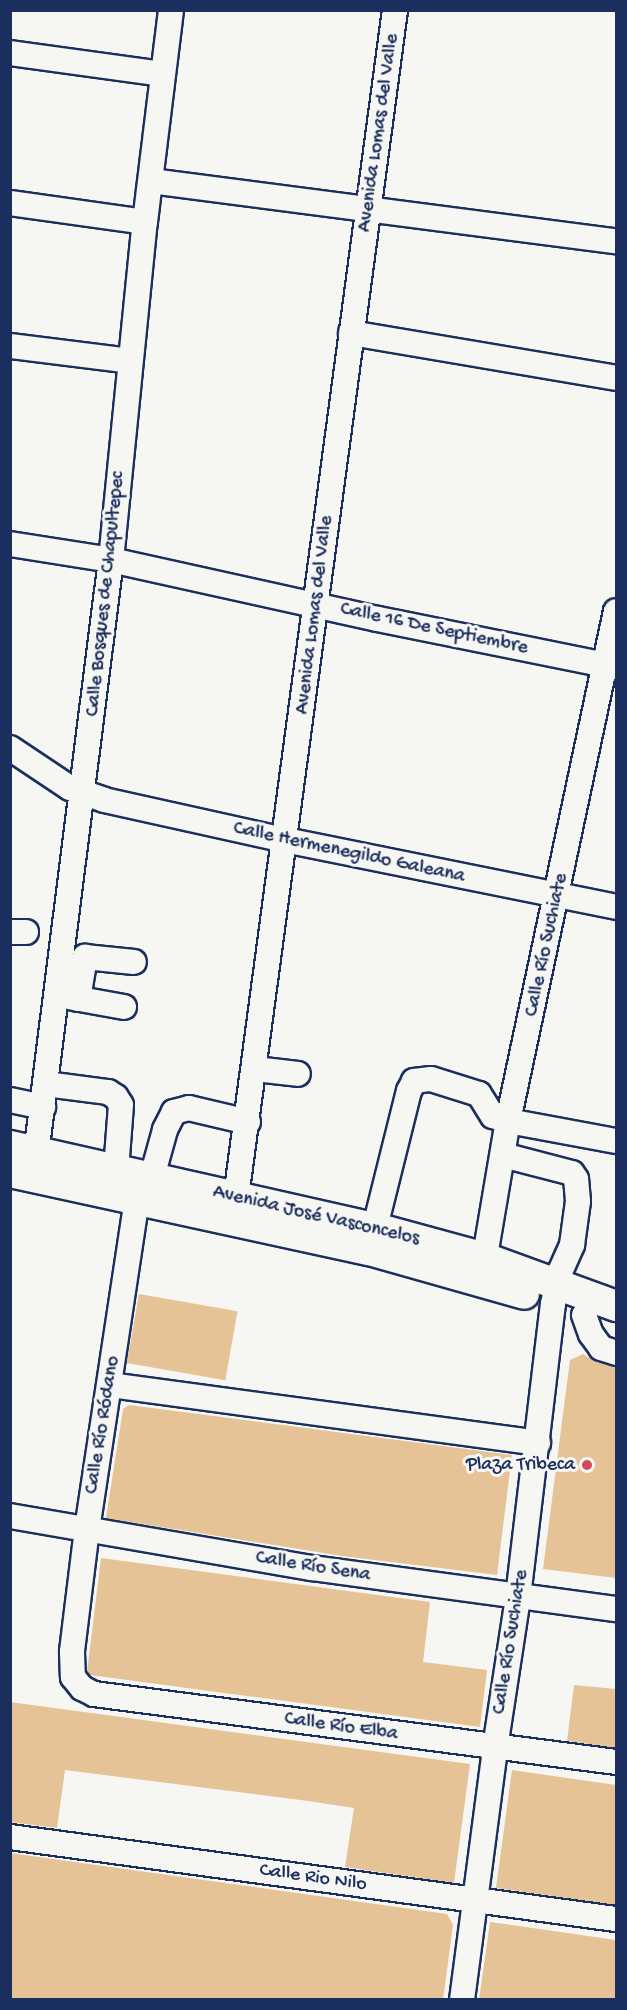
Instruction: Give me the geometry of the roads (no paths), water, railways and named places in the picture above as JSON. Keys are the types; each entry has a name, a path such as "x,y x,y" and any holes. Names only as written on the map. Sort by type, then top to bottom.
{"main road":[{"name":"Avenida José Vasconcelos","path":"23,1162 116,1170 146,1188"},
{"name":"Avenida José Vasconcelos","path":"23,1162 372,1239 483,1269 555,1294 616,1306"},
{"name":"Avenida José Vasconcelos","path":"555,1294 584,1315 616,1326"}],"street":[{"name":"Calle Bosques de Chapultepec","path":"23,1162 45,1096 68,997 83,793 111,560 145,222 171,10"},
{"name":"Avenida Lomas del Valle","path":"234,1208 248,1122 395,10"},
{"path":"10,53 164,74"},
{"path":"151,181 369,207 616,241"},
{"path":"10,203 145,222"},
{"path":"351,333 616,378"},
{"path":"10,345 130,361"},
{"name":"Calle 16 De Septiembre","path":"10,544 111,560 611,666"},
{"name":"Calle Río Suchiate","path":"483,1269 508,1121 557,896 611,666 616,611"},
{"name":"Calle Hermenegildo Galeana","path":"10,748 70,788 130,807 616,907"},
{"path":"124,1007 68,997 85,957 134,962"},
{"path":"255,1069 298,1074"},
{"path":"372,1239 409,1091 414,1081 430,1079 479,1094 493,1116 508,1121 616,1141"},
{"path":"10,1100 108,1092 121,1105 116,1170"},
{"name":"Calle Río Ródano","path":"73,1677 72,1652 87,1529 135,1212 146,1188 167,1124 174,1112 189,1108 248,1122"},
{"name":"Calle Río Suchiate","path":"462,2000 495,1748 518,1597 555,1294 572,1245 578,1201 576,1179 564,1169 503,1155"},
{"path":"584,1315 591,1334 601,1348 616,1353"},
{"path":"110,1385 538,1443"},
{"name":"Calle Río Sena","path":"10,1516 312,1568 616,1609"},
{"name":"Calle Río Elba","path":"73,1677 82,1688 94,1694 616,1762"},
{"name":"Calle Rio Nilo","path":"10,1837 616,1919"}],"place":[{"name":"Plaza Tribeca","path":"587,1465"}]}
